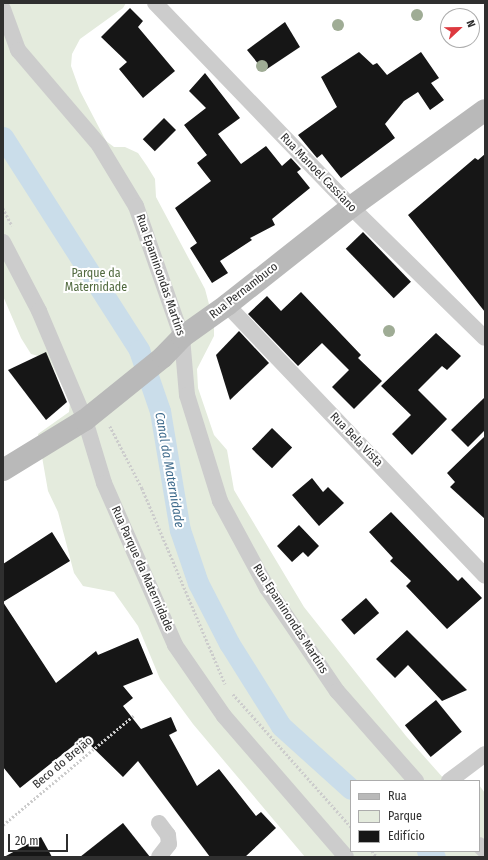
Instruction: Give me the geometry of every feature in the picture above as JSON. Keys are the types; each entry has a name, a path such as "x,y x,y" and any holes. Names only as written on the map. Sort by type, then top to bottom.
{"main road":[{"name":"Rua Pernambuco","path":"3,470 93,414 163,357 182,337 227,305 351,207 485,110"}],"street":[{"name":"Rua Manoel Cassiano","path":"155,3 351,207 485,338"},
{"name":"Rua Epaminondas Martins","path":"3,9 18,50 99,145 136,206 182,337 187,395 220,501 267,588 337,692 415,780"},
{"name":"Rua Parque da Maternidade","path":"3,242 93,414 104,483 175,645 224,716 346,857"},
{"name":"Rua Bela Vista","path":"227,305 485,576"},
{"path":"450,780 485,754"},
{"path":"159,823 168,834 169,844 159,857"}],"path":[{"path":"93,414 142,488 227,687"},
{"path":"232,693 350,826"},
{"name":"Beco do Brejão","path":"3,825 134,714"}],"green space":[{"name":"Parque da Maternidade","path":"3,3 126,3 123,8 80,39 72,54 71,66 80,91 106,141 114,147 125,147 138,153 155,179 156,197 205,289 214,323 214,336 197,369 198,388 214,435 227,450 234,490 304,607 406,736 445,780 350,780 350,852 480,852 480,786 485,793 485,857 305,857 193,724 160,679 138,626 114,592 83,586 74,573 58,512 48,491 38,434 69,412 70,402 51,363 42,357 31,354 21,338 3,296"}],"building":[{"path":"130,8 143,21 138,27 175,71 143,98 119,69 127,62 101,37"},
{"path":"285,22 300,47 264,71 247,50"},
{"path":"359,52 373,65 377,63 387,75 421,52 439,78 431,83 444,100 430,110 418,92 404,101 385,124 395,138 341,178 322,154 317,158 298,135 337,107 321,77"},
{"path":"205,73 240,118 218,134 241,164 266,146 282,166 291,158 301,169 297,172 310,188 272,219 275,225 250,238 252,240 220,261 228,273 212,283 190,248 197,243 175,208 211,181 197,163 207,155 184,125 206,108 189,91"},
{"path":"164,118 176,130 155,151 143,139"},
{"path":"485,154 485,312 408,215 475,158 478,160"},
{"path":"363,232 411,282 394,298 346,249"},
{"path":"301,292 361,355 358,358 382,381 354,409 332,387 349,370 322,343 298,366 248,314 267,296 281,311"},
{"path":"239,331 269,363 230,400 216,355"},
{"path":"436,333 461,356 447,370 442,366 418,390 447,419 412,455 392,434 411,415 381,386"},
{"path":"46,352 67,402 46,420 8,370"},
{"path":"485,397 485,430 468,447 451,430"},
{"path":"272,428 292,447 272,468 252,449"},
{"path":"485,436 485,519 450,487 455,482 447,473"},
{"path":"312,478 323,492 328,487 344,503 319,526 292,495"},
{"path":"391,512 458,581 462,577 482,598 447,629 406,586 411,581 390,561 393,558 369,532"},
{"path":"299,525 319,546 308,557 303,552 292,562 277,546"},
{"path":"52,532 70,561 3,602 3,564"},
{"path":"366,598 379,613 354,635 341,620"},
{"path":"3,602 56,683 96,651 98,655 138,638 153,674 123,686 133,698 123,706 141,729 171,717 177,731 169,735 197,786 219,769 256,816 261,812 276,828 245,857 210,857 138,761 123,777 83,738 20,788 3,767"},
{"path":"407,630 467,690 442,701 408,665 395,678 376,659"},
{"path":"436,700 462,732 431,757 405,725"},
{"path":"123,823 150,857 80,857"},
{"path":"41,837 52,857 4,857"}],"waterway":[{"name":"Canal da Maternidade","path":"3,137 139,350 160,411 180,530 198,583 229,643 281,726 350,788"},
{"name":"Canal da Maternidade","path":"428,852 435,857"}]}
